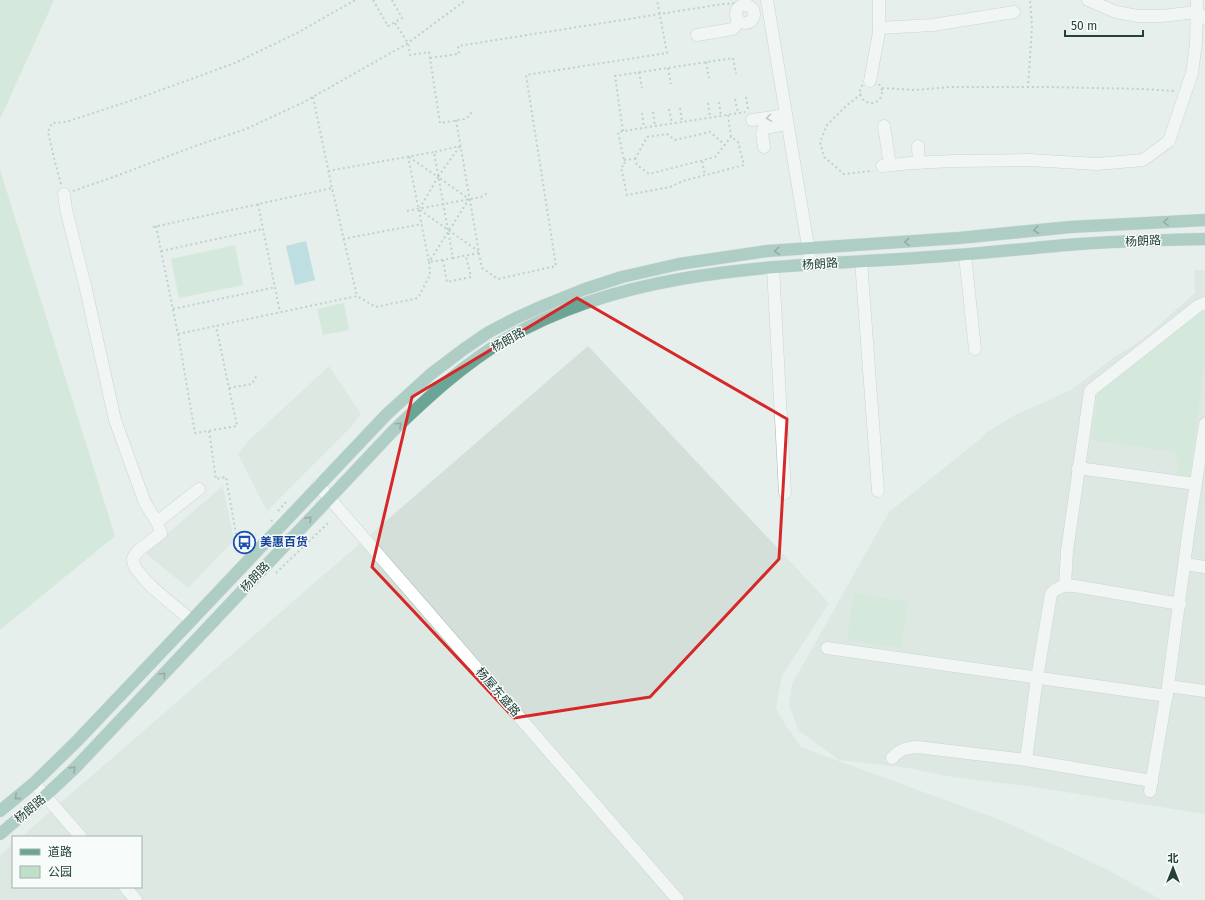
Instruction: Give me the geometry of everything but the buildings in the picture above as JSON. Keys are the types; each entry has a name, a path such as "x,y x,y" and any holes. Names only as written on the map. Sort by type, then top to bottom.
{"main road":[{"name":"杨朗路","path":"0,811 34,783 100,717 318,485 387,414 431,374 470,345 516,318 545,304 622,278 665,267 737,255 808,248 959,238 1070,227 1205,220"},
{"name":"杨朗路","path":"0,834 45,796 115,727 392,431 477,357 508,338 549,318 581,305 610,296 677,280 717,273 811,264 965,255 1079,244 1205,239"}],"street":[{"path":"870,81 879,28 879,0"},
{"path":"1088,0 1116,12 1138,16 1201,15"},
{"path":"884,126 886,166 919,162 1029,160 1097,164 1143,160 1169,141 1192,73 1201,15 1197,0"},
{"path":"697,35 733,29 739,21 736,18 736,12 746,6 768,4 811,264"},
{"path":"879,28 933,25 1014,12"},
{"path":"752,120 787,120"},
{"path":"764,147 762,134 764,128 787,120"},
{"path":"918,146 919,162"},
{"path":"64,194 66,209 85,285 114,420 145,503 157,522 161,533 138,551 133,558 134,565 159,593 191,620"},
{"path":"965,255 975,349"},
{"path":"861,261 878,491"},
{"path":"773,267 785,493"},
{"path":"1065,586 1067,551 1090,391 1198,306 1205,303"},
{"path":"892,758 898,751 904,748 917,747 1026,760 1151,786 1180,604 1196,484 1203,452 1205,424"},
{"path":"1078,468 1196,484"},
{"name":"杨屋东盛路","path":"318,485 678,900"},
{"path":"157,522 199,489"},
{"path":"1185,564 1205,566"},
{"path":"1026,760 1048,602 1051,594 1056,588 1075,586 1180,604"},
{"path":"827,648 1037,678 1167,691 1205,691"},
{"path":"34,783 80,836"},
{"path":"126,888 136,900"}],"path":[{"path":"355,0 299,32 235,63 124,103 66,122 52,123 48,132 64,194 246,128 313,97 408,43 466,0"},
{"path":"373,0 388,26 402,18 392,0"},
{"path":"456,120 482,268 498,279 556,266 526,75 667,53 657,0"},
{"path":"1028,88 1032,27 1030,0"},
{"path":"430,58 459,54 458,46 723,4 738,3 746,6"},
{"path":"395,23 408,43 410,55 429,52 440,123 464,119 470,116 472,110"},
{"path":"623,131 615,76 734,58 736,74"},
{"path":"706,62 709,78"},
{"path":"668,68 671,84"},
{"path":"640,72 642,88"},
{"path":"882,88 915,90 950,87 1142,89 1185,93"},
{"path":"861,94 846,106 827,125 820,142 824,157 844,174 871,172 886,166"},
{"path":"313,97 356,296"},
{"path":"731,137 738,142 744,165 683,181 670,187 627,196 620,167 625,165 618,132 745,112 749,114 746,97"},
{"path":"735,99 738,113"},
{"path":"718,102 721,116"},
{"path":"708,103 710,117"},
{"path":"680,108 682,122"},
{"path":"669,109 672,123"},
{"path":"652,112 655,126"},
{"path":"642,113 644,128"},
{"path":"725,145 710,132 675,140 667,134 647,137 635,159 637,165 650,174 715,157 725,145 731,137 728,115"},
{"path":"328,171 460,146"},
{"path":"420,209 438,177 460,146"},
{"path":"434,152 453,258"},
{"path":"408,156 470,199"},
{"path":"178,334 356,296 376,307 418,298 430,274 420,209 408,156"},
{"path":"624,160 635,159"},
{"path":"702,161 705,175"},
{"path":"216,326 237,426 195,433 178,334 161,251 154,227 332,188"},
{"path":"407,211 470,199 486,194 486,191"},
{"path":"429,262 470,199"},
{"path":"258,204 280,312"},
{"path":"420,209 479,252"},
{"path":"344,239 422,224"},
{"path":"161,251 264,229"},
{"path":"429,262 466,256 479,252"},
{"path":"443,260 447,282 471,277 466,256"},
{"path":"173,309 276,287"},
{"path":"229,388 252,384 257,375"},
{"path":"209,431 216,479 226,477 238,546 250,557"},
{"path":"271,520 302,548"},
{"path":"275,574 328,523"}],"highlighted area":[{"path":"577,298 787,419 779,559 650,697 514,718 372,567 412,397"}],"shaded area":[{"path":"1194,270 1205,270 1205,814 1034,787 952,777 908,768 839,760 799,731 789,705 792,684 889,512 987,432 1015,415 1071,390 1113,358 1142,340 1195,293"},
{"path":"588,346 829,603 782,676 776,708 801,747 1008,823 1108,870 1162,900 0,900 0,855 12,845 12,888 142,888 142,836 22,836"},
{"path":"329,366 361,414 352,426 267,511 238,454 248,441"},
{"path":"223,486 234,540 188,588 145,553"}],"green space":[{"path":"0,0 54,0 0,119"},
{"path":"0,170 115,536 0,630"},
{"path":"235,245 243,285 179,298 171,259"},
{"path":"344,303 349,330 323,335 317,309"},
{"path":"1201,310 1205,313 1205,358 1190,477 1178,476 1176,452 1092,440 1098,391"},
{"path":"854,593 908,602 901,648 847,640"}],"water":[{"path":"306,241 315,280 295,285 286,246"}],"place":[{"name":"美惠百货","path":"245,542"}]}
